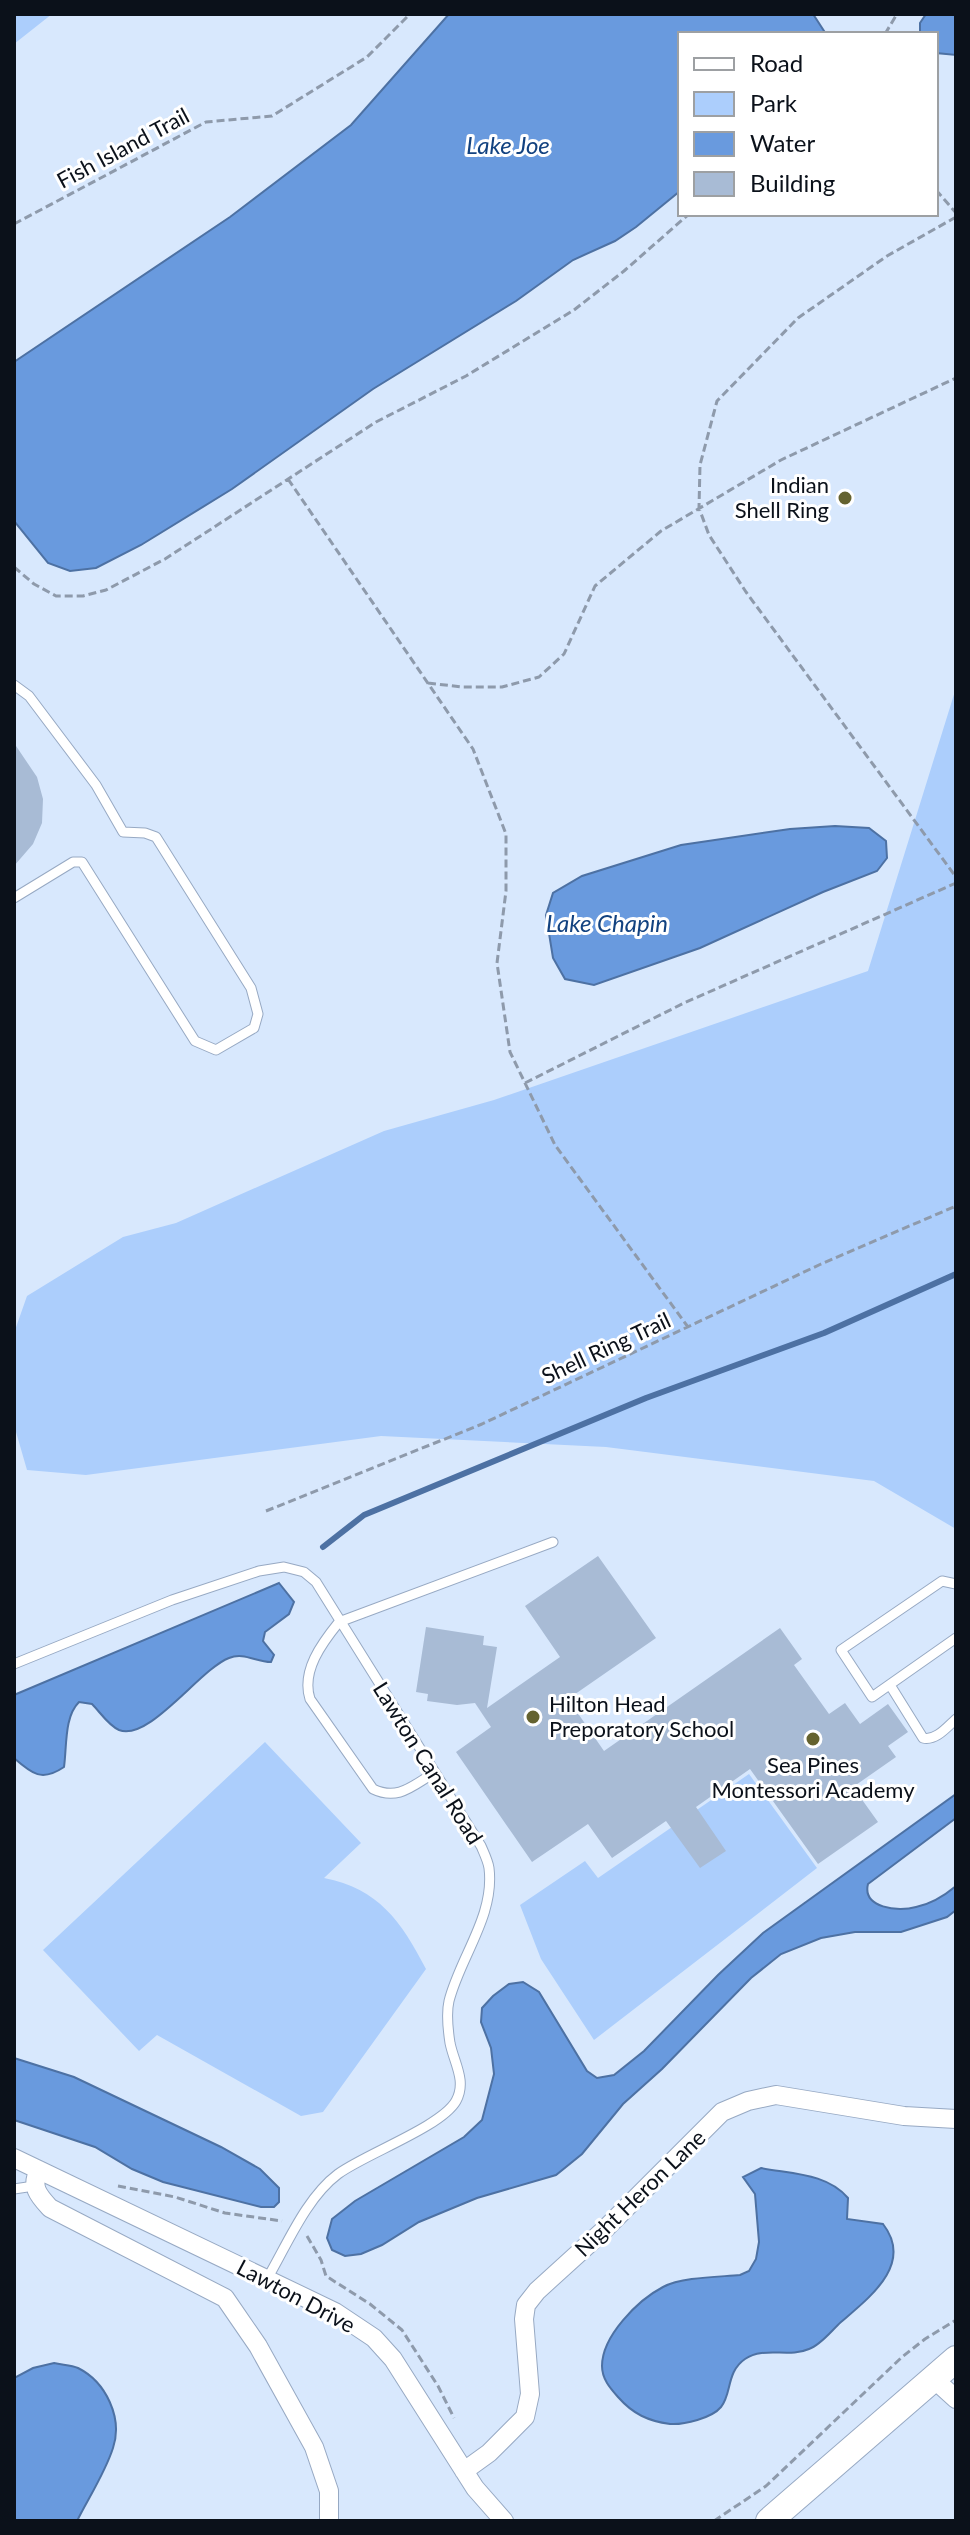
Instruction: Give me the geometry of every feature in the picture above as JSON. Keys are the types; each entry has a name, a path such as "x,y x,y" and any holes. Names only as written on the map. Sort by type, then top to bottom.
{"street":[{"name":"Night Heron Lane","path":"464,2471 489,2453 525,2417 530,2394 524,2319 526,2305 722,2112 748,2101 776,2095 904,2116 956,2119"},
{"name":"Lawton Drive","path":"14,2158 36,2178 267,2279 335,2312 374,2338 393,2359 475,2488 504,2521"},
{"path":"36,2178 37,2194 50,2208 225,2298 258,2346 314,2447 329,2491 329,2521"},
{"path":"769,2521 956,2359"},
{"path":"934,2379 956,2399"}],"lane":[{"path":"14,685 29,696 96,785 123,832 156,837 251,988 258,1014 254,1028 216,1050 195,1041 82,862 73,862 14,898"},
{"path":"434,1773 396,1794 373,1789 310,1699 306,1688 309,1673 325,1639 339,1622 553,1542"},
{"name":"Lawton Canal Road","path":"14,1664 172,1600 259,1571 284,1567 304,1572 316,1582 481,1846 489,1866 489,1886 482,1920 449,2002 450,2045 459,2069 461,2089 455,2103 439,2118 340,2172 321,2188 267,2279"},
{"path":"956,1584 942,1581 841,1650 872,1697 956,1638"},
{"path":"890,1685 923,1738 936,1736 956,1719"},
{"path":"14,2189 36,2178"}],"path":[{"name":"Fish Island Trail","path":"14,224 206,122 272,116 367,57 410,14"},
{"path":"886,32 897,14"},
{"path":"938,192 956,215 887,256 798,318 717,401 700,465 699,508 709,535 746,592 956,877"},
{"path":"14,567 34,584 56,596 83,596 106,590 165,559 376,422 466,376 574,310 687,216"},
{"path":"428,683 502,687 539,677 564,654 595,586 661,531 781,460 956,378"},
{"path":"288,479 473,749 506,834 506,891 497,963 510,1052 555,1145 688,1327"},
{"path":"525,1083 684,1003 956,883"},
{"name":"Shell Ring Trail","path":"266,1511 482,1424 821,1264 956,1206"},
{"path":"714,2521 766,2486 902,2357 956,2320"}],"green space":[{"path":"14,14 52,14 14,44"},
{"path":"956,688 956,1529 874,1481 606,1447 381,1436 86,1475 27,1470 14,1425 14,1333 27,1296 123,1237 176,1223 384,1131 494,1100 868,971"},
{"path":"265,1742 361,1843 324,1878 360,1890 374,1899 397,1922 426,1969 323,2112 301,2116 157,2035 139,2051 43,1950"},
{"path":"749,1774 817,1868 594,2040 541,1959 520,1905 585,1861 598,1878"}],"water":[{"name":"Lake Joe","path":"449,14 813,14 825,32 678,32 678,193 615,241 573,260 516,301 373,389 232,489 141,545 96,568 70,571 48,563 14,521 14,362 230,217 351,125"},
{"path":"926,14 956,14 956,55 938,53 938,32 920,32 920,23"},
{"name":"Lake Chapin","path":"835,826 869,828 886,841 887,858 877,871 700,948 594,985 565,979 553,958 546,915 553,893 582,876 681,845 790,829"},
{"path":"279,1583 294,1602 289,1614 265,1632 263,1641 274,1655 271,1662 240,1656 229,1658 159,1715 131,1731 119,1730 92,1704 79,1702 68,1724 64,1767 43,1775 26,1768 14,1758 14,1695"},
{"path":"956,1794 956,1818 868,1884 870,1898 876,1903 900,1909 927,1904 956,1886 956,1910 947,1917 901,1932 855,1932 821,1938 781,1954 751,1978 662,2069 623,2104 582,2154 556,2175 477,2198 419,2222 361,2254 345,2256 332,2250 327,2238 332,2219 355,2201 464,2137 482,2120 494,2074 491,2048 481,2022 482,2008 509,1984 523,1982 539,1992 587,2071 597,2078 614,2075 644,2051 763,1933"},
{"path":"14,2058 74,2077 221,2147 260,2169 279,2188 279,2202 274,2207 261,2207 163,2182 132,2169 95,2147 14,2120"},
{"path":"761,2168 819,2179 839,2190 848,2198 847,2219 883,2224 894,2253 891,2266 875,2291 813,2347 793,2353 760,2353 745,2359 732,2376 721,2407 711,2414 676,2424 641,2416 624,2403 605,2379 602,2366 608,2343 623,2320 663,2287 680,2281 740,2275 749,2271 756,2259 759,2242 755,2194 743,2177"},
{"path":"54,2363 78,2368 97,2382 114,2413 116,2437 101,2476 77,2521 14,2521 14,2378 33,2368"}],"building":[{"path":"14,743 37,777 43,799 42,823 33,844 14,866"},
{"name":"Hilton Head Preporatory School","path":"598,1556 656,1638 568,1699 604,1751 780,1628 802,1659 794,1665 829,1714 845,1703 860,1724 888,1704 908,1732 888,1746 896,1757 853,1787 878,1822 818,1864 750,1769 696,1807 726,1851 700,1868 666,1821 612,1858 588,1824 532,1862 456,1752 491,1727 475,1703 457,1705 427,1701 428,1694 416,1692 426,1627 484,1636 483,1645 497,1647 487,1708 560,1657 525,1606"}],"waterway":[{"path":"323,1547 364,1515 646,1398 824,1333 956,1274"}],"place":[{"name":"Indian Shell Ring","path":"845,498"},
{"name":"Hilton Head Preporatory School","path":"533,1717"},
{"name":"Sea Pines Montessori Academy","path":"813,1739"}]}
